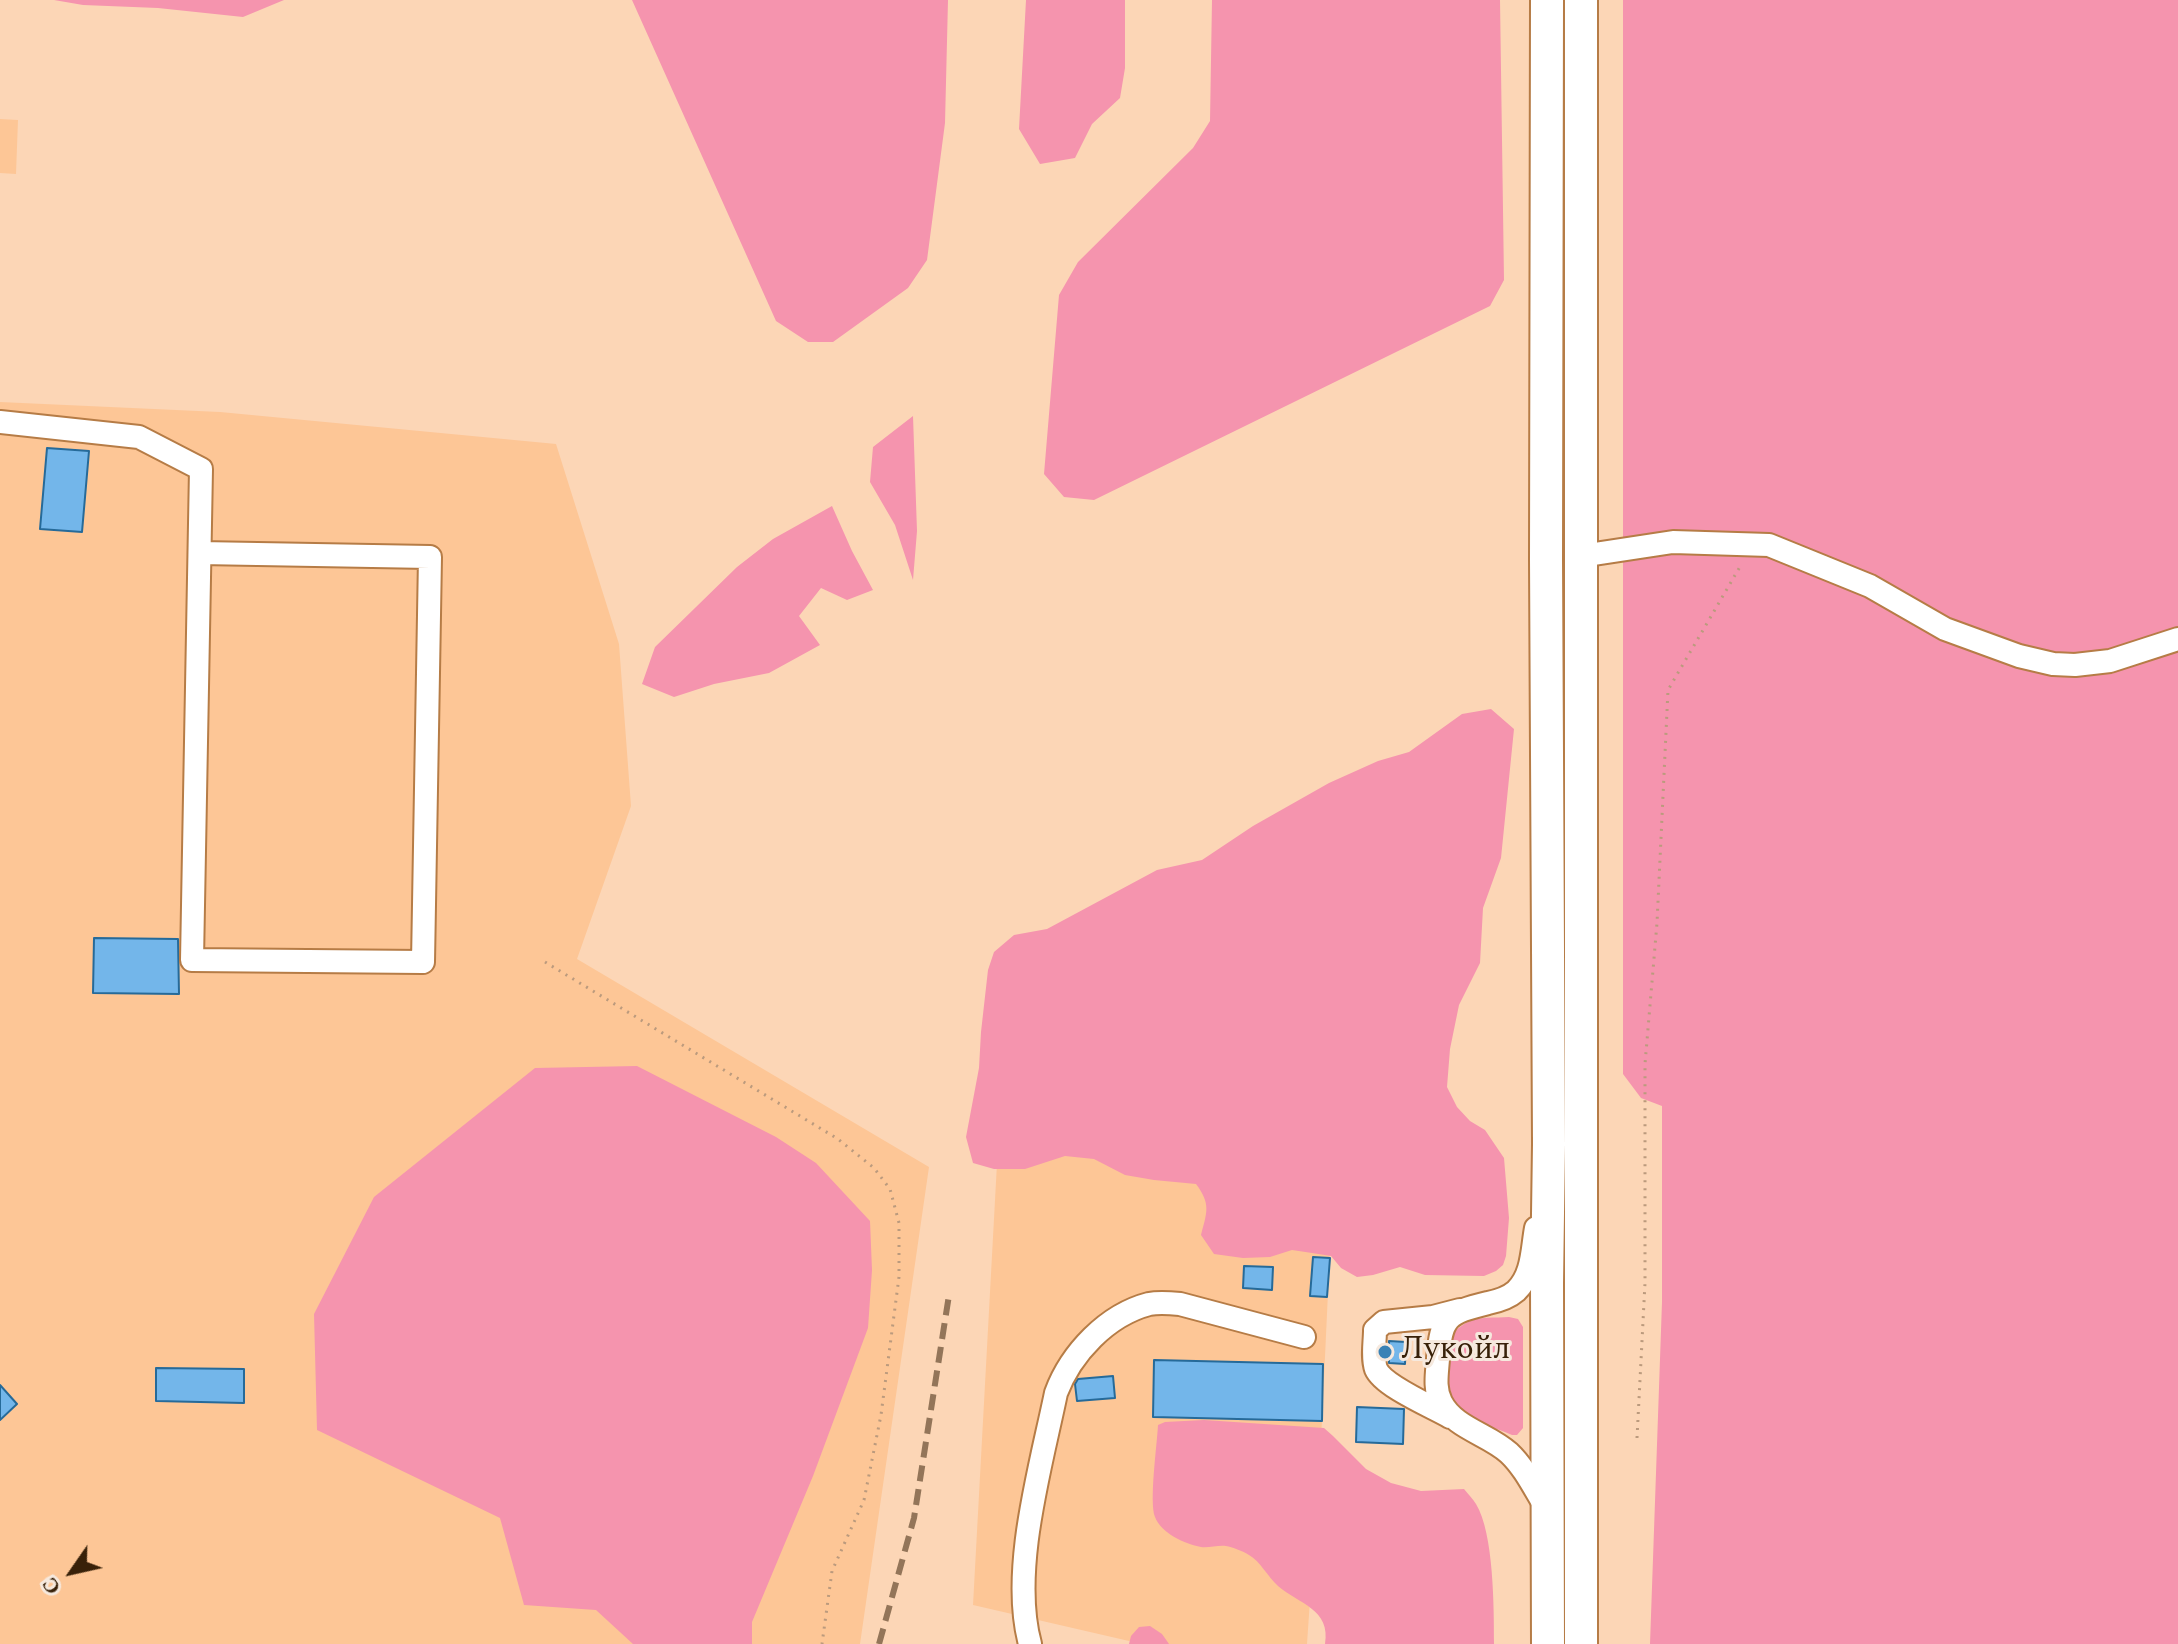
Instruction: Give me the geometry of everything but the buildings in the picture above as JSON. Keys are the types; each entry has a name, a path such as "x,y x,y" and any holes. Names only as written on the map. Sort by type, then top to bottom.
{"highway":[{"path":"1547,0 1548,1644"},
{"path":"1581,0 1581,1644"}],"lane":[{"path":"0,422 139,437 201,469 192,960 423,962 430,557 200,553"},
{"path":"1581,556 1673,542 1769,545 1870,586 1945,629 2042,662 2075,665 2110,661 2178,639"},
{"path":"1547,1509 1508,1453 1383,1379 1374,1365 1375,1330 1384,1322 1433,1317 1499,1301 1515,1291 1525,1279 1530,1265 1549,1144"},
{"path":"1030,1644 1022,1585 1028,1534 1056,1393 1062,1375 1087,1342 1117,1318 1149,1304 1164,1302 1304,1337"},
{"path":"1456,1420 1441,1402 1436,1378 1441,1333 1451,1316 1461,1310"}],"path":[{"path":"1637,1438 1645,1283 1645,1064 1657,923 1668,690 1753,544"},
{"path":"545,962 838,1139 874,1168 890,1189 899,1223 899,1277 881,1415 864,1500 832,1571 822,1644"}],"shaded area":[{"path":"54,0 284,0 243,17"},
{"path":"632,0 948,0 945,123 927,260 908,288 833,342 808,342 776,321"},
{"path":"1026,0 1125,0 1125,68 1120,98 1092,124 1075,158 1040,164 1019,129"},
{"path":"1212,0 1500,0 1504,280 1490,306 1094,500 1064,497 1044,474 1059,295 1078,262 1193,148 1210,121"},
{"path":"1623,0 2178,0 2178,1644 1650,1644 1662,1302 1662,1106 1641,1098 1623,1074"},
{"path":"0,119 18,120 16,174 0,173"},
{"path":"0,402 220,412 556,444 619,644 631,806 577,959 929,1167 860,1644 0,1644"},
{"path":"913,416 917,531 913,580 895,525 870,482 873,447"},
{"path":"832,506 873,590 847,600 821,588 799,616 820,645 769,673 714,684 674,697 642,684 655,647 737,567 773,539"},
{"path":"1491,709 1514,729 1501,858 1483,908 1480,963 1459,1005 1450,1049 1447,1087 1457,1107 1470,1121 1485,1130 1504,1158 1509,1218 1503,1265 1484,1276 1425,1275 1400,1267 1357,1277 1341,1268 1331,1256 1292,1250 1270,1257 1243,1258 1214,1254 1201,1235 1206,1208 1196,1184 1125,1175 1094,1159 1065,1156 1025,1169 994,1169 973,1163 966,1137 979,1068 988,970 994,952 1014,935 1047,929 1157,870 1202,860 1253,826 1329,783 1378,761 1409,752 1462,714"},
{"path":"637,1066 776,1137 816,1163 870,1221 872,1270 868,1328 813,1476 752,1622 752,1644 633,1644 596,1610 524,1605 500,1518 317,1430 314,1314 374,1197 535,1068"},
{"path":"998,1145 1333,1185 1307,1644 1142,1644 973,1605"},
{"path":"1476,1319 1518,1319 1523,1327 1523,1428 1517,1435 1469,1417 1453,1401 1449,1381 1448,1357 1456,1330"},
{"path":"1204,1420 1324,1428 1366,1469 1391,1483 1421,1491 1464,1489 1482,1517 1490,1552 1494,1644 1325,1644 1326,1632 1318,1615 1278,1586 1253,1558 1228,1547 1195,1546 1168,1533 1158,1523 1153,1510 1158,1425"},
{"path":"1150,1626 1162,1634 1169,1644 1129,1644 1139,1627"}],"railway":[{"path":"879,1644 914,1518 949,1295"}],"place":[{"name":"Лукойл","path":"1385,1352"}]}
